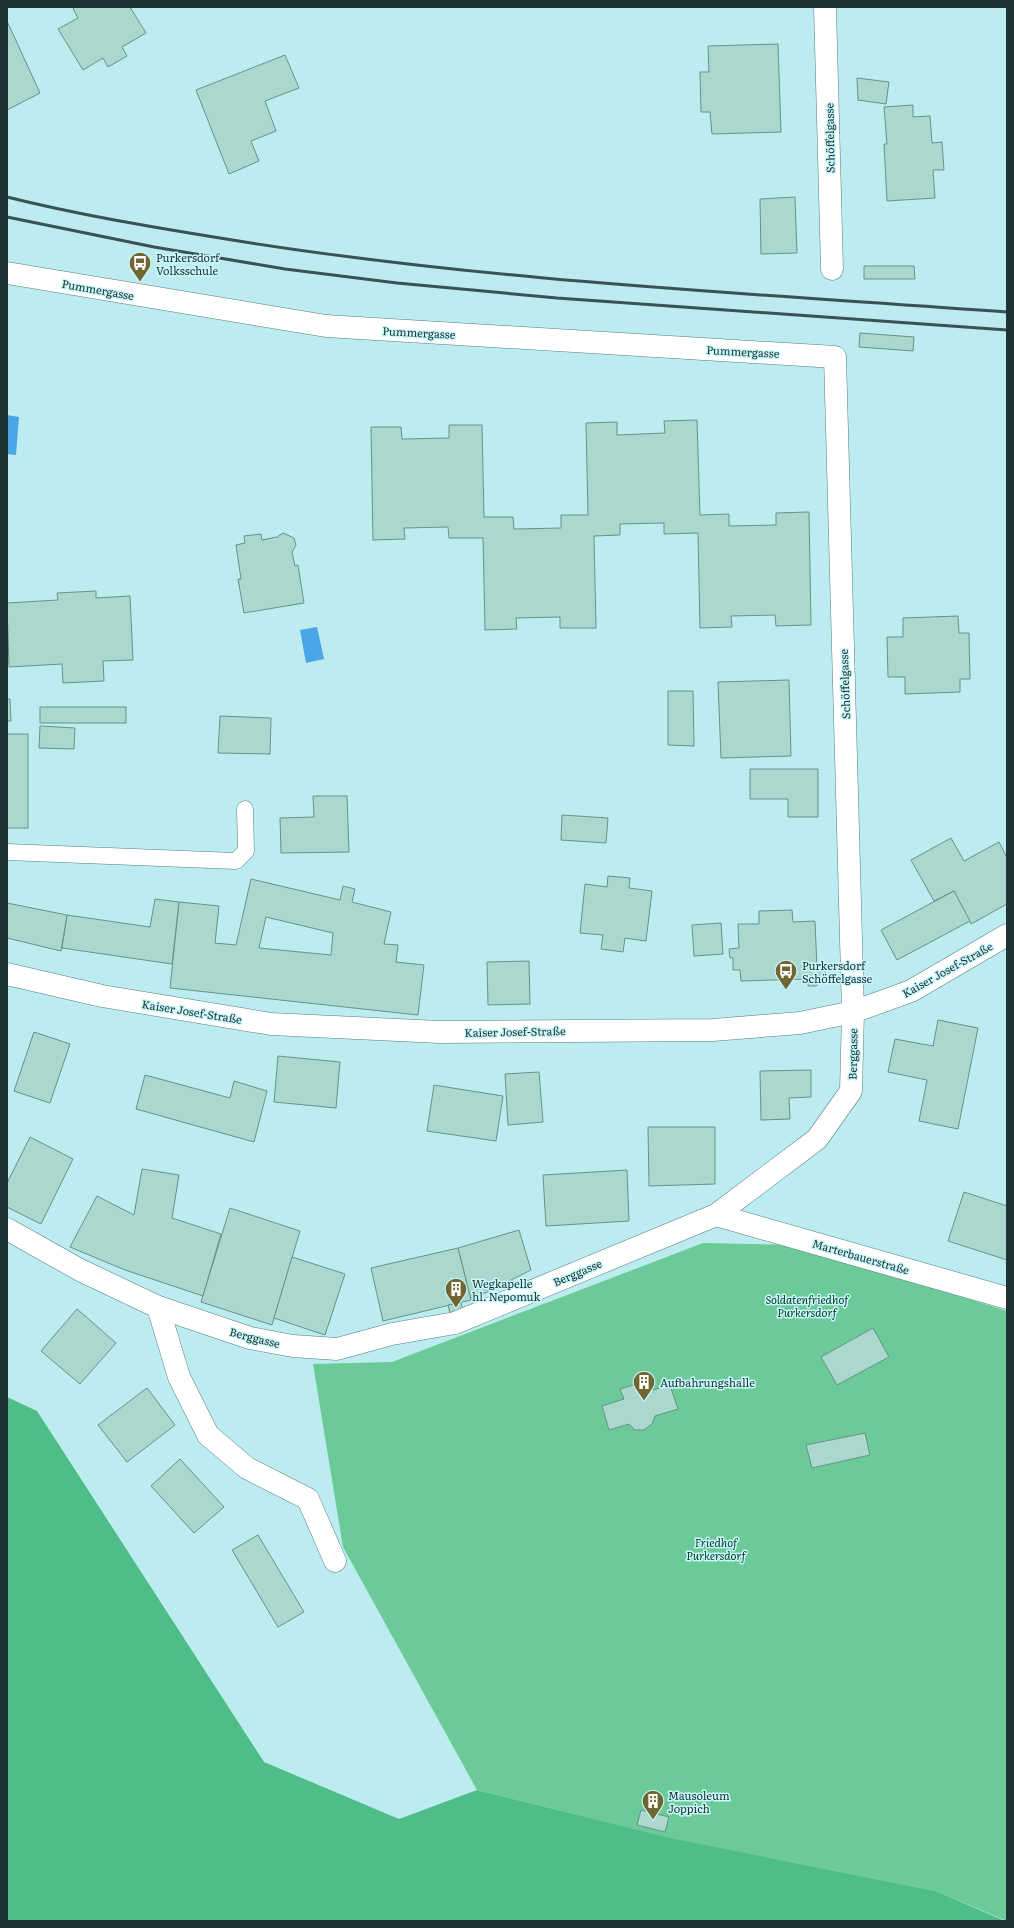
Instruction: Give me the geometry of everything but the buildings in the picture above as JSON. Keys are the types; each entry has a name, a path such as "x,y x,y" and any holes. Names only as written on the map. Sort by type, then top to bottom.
{"street":[{"name":"Schöffelgasse","path":"825,7 832,269"},
{"name":"Pummergasse","path":"7,273 326,326 835,357"},
{"name":"Schöffelgasse","path":"835,357 853,1012"},
{"name":"Kaiser Josef-Straße","path":"7,974 102,996 271,1024 440,1032 713,1030 800,1023 853,1012 911,991 1007,935"},
{"name":"Berggasse","path":"7,1229 80,1270 158,1307 250,1338 293,1346 337,1349 392,1334 454,1323 716,1215 817,1139 851,1091 853,1012"},
{"name":"Marterbauerstraße","path":"716,1215 1007,1298"},
{"path":"158,1307 179,1377 208,1435 247,1468 308,1498 335,1561"}],"lane":[{"path":"7,852 236,861 246,851 245,809"}],"green space":[{"name":"Friedhof Purkersdorf","path":"703,1243 795,1245 1007,1311 1007,1921 936,1891 670,1838 477,1790 343,1547 313,1364 392,1362"},
{"path":"7,1397 37,1411 264,1762 399,1819 477,1790 671,1838 936,1891 1005,1921 7,1921"}],"water":[{"path":"7,415 19,417 16,455 7,454"},
{"path":"317,627 324,659 306,663 300,630"}],"railway":[{"path":"7,197 88,215 226,239 420,265 518,276 713,292 1007,312"},
{"path":"7,217 154,247 285,269 397,283 557,298 1007,330"}],"place":[{"name":"Purkersdorf Volksschule","path":"140,282"},
{"name":"Purkersdorf Schöffelgasse","path":"786,990"},
{"name":"Wegkapelle hl. Nepomuk","path":"456,1308"},
{"name":"Aufbahrungshalle","path":"644,1402"},
{"name":"Mausoleum Joppich","path":"653,1820"}],"park label":[{"name":"Soldatenfriedhof Purkersdorf","path":"807,1305"}]}
